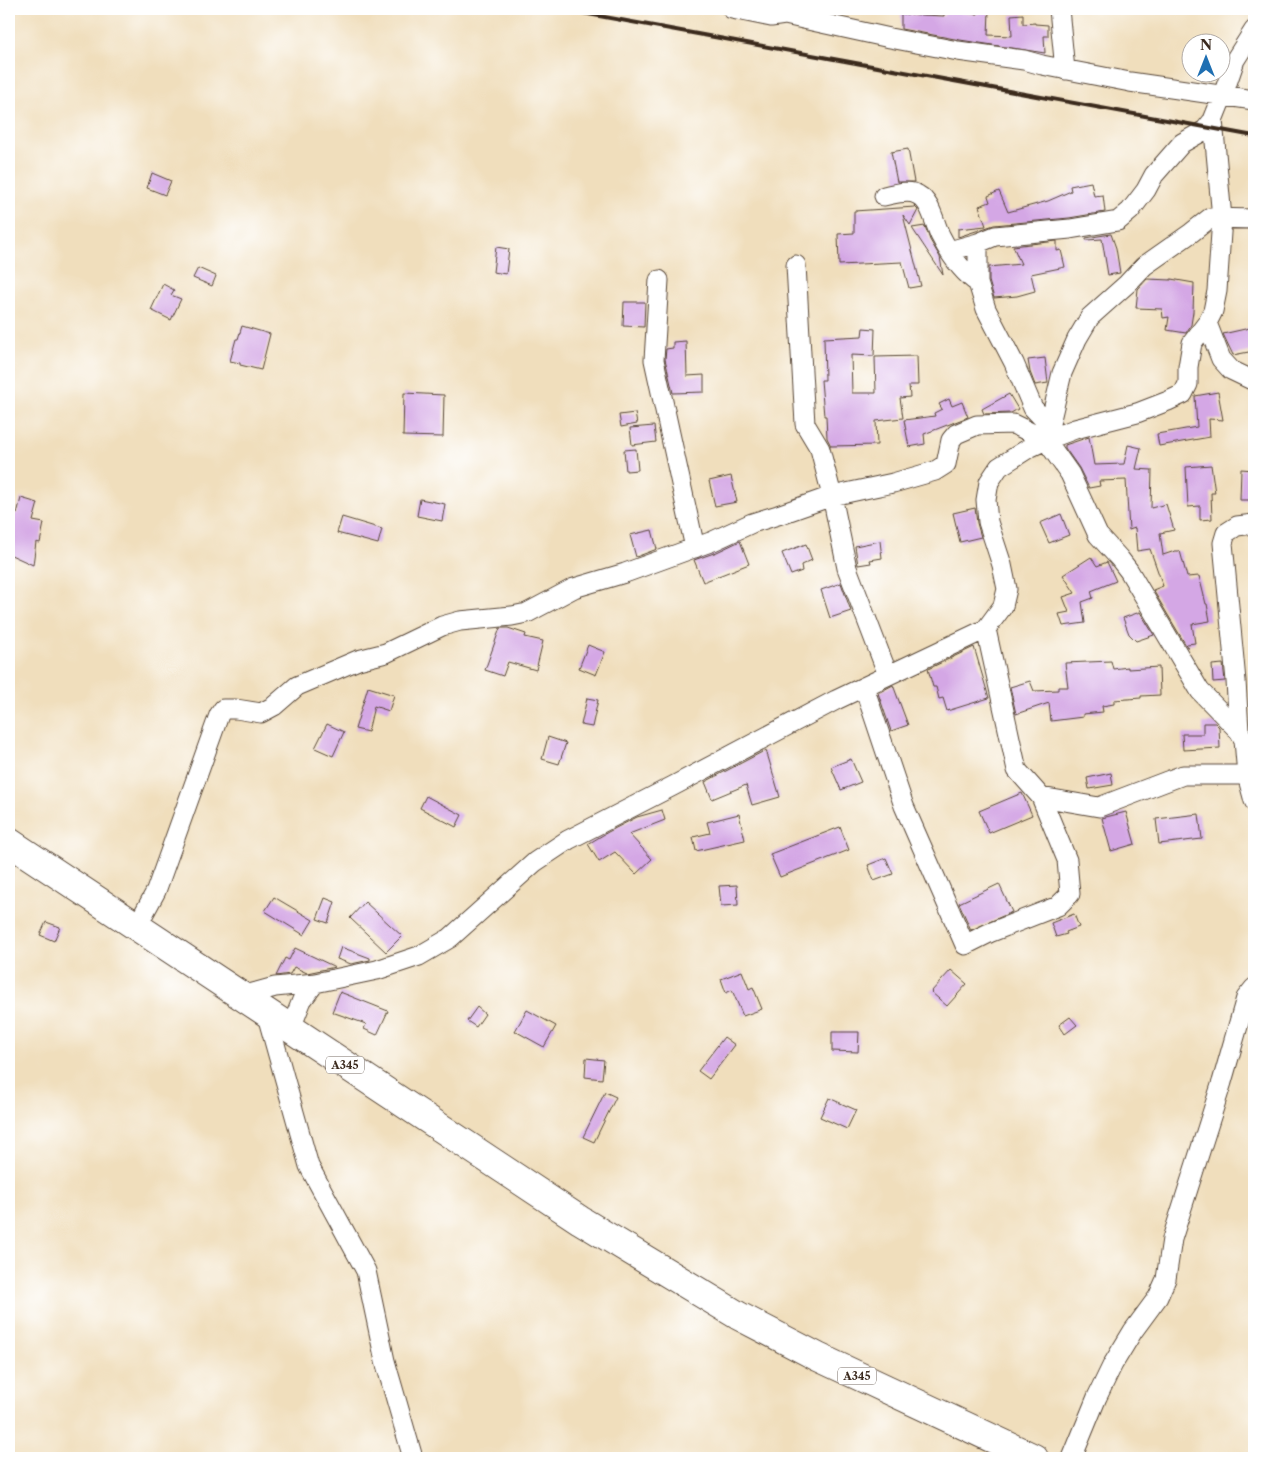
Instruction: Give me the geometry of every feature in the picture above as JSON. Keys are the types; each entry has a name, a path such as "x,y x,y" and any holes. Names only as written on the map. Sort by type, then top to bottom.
{"highway":[{"name":"A345","path":"9,842 136,928 291,1028 580,1220 739,1316 818,1357 1034,1458"}],"street":[{"path":"732,9 771,17 786,15 890,38 958,51 1024,60 1130,82 1254,100"},
{"path":"1059,9 1065,70"},
{"path":"949,251 995,236 1070,229 1118,221 1130,211 1146,190 1154,175 1182,143 1205,130 1213,120 1235,60 1254,30"},
{"path":"136,928 156,891 219,714 223,709 260,713 274,706 297,686 358,660 386,653 442,626 460,621 512,616 527,612 574,588 625,573 695,548 752,523 832,496 893,483 935,471 946,464 951,440 956,434 977,425 1013,424 1048,432 1075,429 1137,413 1182,394 1188,384 1188,367 1192,343 1207,323 1213,311 1217,291 1222,218 1213,120"},
{"path":"884,196 904,192 917,194 926,201 949,251 971,279 978,284"},
{"path":"242,996 275,987 315,983 377,970 420,956 450,938 535,862 568,840 836,700 986,629 1003,606 1007,589 1002,565 988,522 986,500 989,482 999,467 1029,448 1048,432 1062,373 1077,339 1090,317 1144,266 1192,233 1210,218 1254,219"},
{"path":"978,243 978,284 986,308 1014,362 1033,408 1070,474 1098,535 1129,571 1200,691 1239,731 1244,740 1247,775 1254,801"},
{"path":"796,265 805,424 820,449 847,568 888,675"},
{"path":"659,280 654,360 695,548"},
{"path":"1207,323 1221,359 1231,370 1254,381"},
{"path":"1239,731 1223,543 1226,533 1237,526 1254,524"},
{"path":"864,687 904,806 965,946 989,933 1058,906 1070,894 1067,860 1041,797 1016,770 986,629"},
{"path":"1041,797 1099,807 1184,775 1247,775"},
{"path":"291,1028 302,1000 315,983"},
{"path":"1072,1458 1113,1364 1133,1331 1158,1296 1166,1279 1172,1239 1222,1082 1246,998 1254,988"},
{"path":"266,1012 309,1166 366,1271 385,1362 413,1458"}],"building":[{"path":"978,11 989,11 988,35 1012,36 1011,15 1023,14 1023,24 1048,25 1048,36 1044,36 1045,53 901,29 901,14 944,16 944,12 978,14"},
{"path":"908,149 914,182 897,182 891,152"},
{"path":"152,173 171,181 165,195 147,188"},
{"path":"1091,182 1094,196 1103,195 1105,212 1069,218 994,225 958,237 958,229 986,226 979,206 990,202 988,196 999,191 1008,212 1048,201 1071,191 1070,186"},
{"path":"915,207 918,210 910,225 903,215 921,286 909,288 902,262 839,265 838,234 854,233 854,211"},
{"path":"925,226 930,240 940,257 943,275 912,228"},
{"path":"1111,234 1116,248 1120,273 1108,275 1102,239 1086,240 1086,238"},
{"path":"1057,241 1057,251 1061,250 1065,267 1031,274 1035,291 1017,296 994,298 989,281 989,267 1021,264 1013,246"},
{"path":"496,247 509,249 506,274 493,272"},
{"path":"198,268 216,276 212,286 193,278"},
{"path":"1147,279 1171,279 1194,283 1191,325 1186,333 1167,330 1169,317 1163,318 1162,309 1136,308 1138,289"},
{"path":"163,284 174,290 171,295 181,299 171,320 151,310"},
{"path":"624,302 645,302 644,327 623,326"},
{"path":"242,326 270,334 261,370 230,361"},
{"path":"1254,327 1254,351 1233,355 1223,334"},
{"path":"863,328 875,329 874,356 851,355 852,393 876,393 875,357 917,356 918,385 909,385 910,397 900,398 903,418 876,421 877,445 831,446 827,438 821,380 825,380 824,338 862,336"},
{"path":"686,341 687,376 704,375 704,392 673,393 665,359 666,349 673,348 673,342"},
{"path":"1045,358 1048,383 1035,385 1028,360"},
{"path":"1218,392 1223,420 1209,419 1210,437 1159,446 1157,434 1197,427 1195,396"},
{"path":"404,393 444,395 443,437 403,436"},
{"path":"1009,394 1018,409 1011,413 984,414 982,409"},
{"path":"949,399 952,406 962,402 968,417 924,434 925,444 909,447 904,420 935,416 934,413 942,409 939,404"},
{"path":"635,413 637,424 621,427 619,415"},
{"path":"654,426 656,442 632,445 630,428"},
{"path":"1089,437 1094,465 1124,464 1128,445 1141,448 1136,469 1152,470 1151,508 1166,504 1174,530 1160,533 1163,555 1180,551 1187,577 1199,576 1207,604 1210,621 1192,624 1195,643 1187,644 1188,647 1153,590 1163,586 1150,549 1137,551 1135,528 1129,530 1126,480 1099,481 1100,486 1089,488 1079,468 1065,448 1065,445"},
{"path":"636,449 638,470 626,471 624,450"},
{"path":"1211,465 1215,493 1211,493 1212,519 1200,520 1200,506 1188,507 1186,467"},
{"path":"1241,469 1254,470 1253,500 1240,500"},
{"path":"731,476 737,502 715,506 709,481"},
{"path":"21,498 38,503 33,521 44,523 40,543 36,542 33,565 9,554 9,511 17,514"},
{"path":"420,499 445,504 442,521 417,516"},
{"path":"975,508 981,537 960,542 953,513"},
{"path":"1061,514 1069,535 1049,543 1040,523"},
{"path":"342,517 382,529 378,544 337,533"},
{"path":"652,530 657,549 636,557 630,535"},
{"path":"740,541 749,564 703,582 694,560"},
{"path":"880,541 882,558 870,560 871,563 858,565 855,546"},
{"path":"806,544 812,560 801,565 802,571 791,575 782,553"},
{"path":"1091,557 1097,566 1107,562 1116,581 1091,591 1093,598 1082,602 1085,623 1063,626 1059,614 1069,612 1063,597 1075,593 1063,575"},
{"path":"841,583 851,611 830,618 821,590"},
{"path":"1140,612 1154,635 1136,641 1129,634 1123,618"},
{"path":"500,628 508,628 526,634 525,637 543,641 536,670 508,662 503,676 485,670"},
{"path":"588,645 605,652 596,675 579,668"},
{"path":"974,647 989,698 947,711 943,698 939,699 936,687 933,687 928,669"},
{"path":"1111,661 1113,669 1159,667 1160,695 1114,700 1114,704 1102,706 1103,712 1083,714 1083,717 1051,721 1049,703 1016,714 1010,687 1030,681 1034,691 1058,690 1058,687 1068,687 1065,663"},
{"path":"1223,664 1225,681 1213,682 1212,665"},
{"path":"893,685 908,725 891,731 878,693"},
{"path":"368,687 394,695 389,711 374,706 368,732 355,729"},
{"path":"587,698 598,700 592,727 581,725"},
{"path":"1203,723 1215,723 1219,727 1220,748 1183,750 1182,734 1203,734"},
{"path":"327,724 344,732 333,756 315,748"},
{"path":"548,737 566,743 559,764 542,759"},
{"path":"766,750 780,797 752,805 746,785 712,799 705,782"},
{"path":"851,759 861,782 841,790 831,767"},
{"path":"1111,773 1113,785 1089,789 1087,778"},
{"path":"1022,793 1032,815 989,833 979,811"},
{"path":"426,796 462,815 456,827 420,808"},
{"path":"662,810 665,820 629,834 652,859 636,874 615,852 599,862 588,844 637,817"},
{"path":"1126,812 1135,844 1111,851 1102,818"},
{"path":"739,814 745,840 696,851 693,837 710,833 707,822"},
{"path":"1199,814 1202,839 1159,844 1156,819"},
{"path":"840,827 849,850 780,877 770,854"},
{"path":"886,858 893,874 874,881 868,865"},
{"path":"999,884 1012,912 971,930 959,903"},
{"path":"737,885 738,905 721,906 719,886"},
{"path":"274,897 313,920 304,935 265,911"},
{"path":"325,898 335,902 328,923 317,919"},
{"path":"365,902 402,936 386,952 350,918"},
{"path":"1074,914 1079,927 1066,932 1067,934 1056,937 1051,923"},
{"path":"46,922 60,927 54,941 40,935"},
{"path":"341,947 370,958 370,960 351,964 337,959"},
{"path":"295,948 335,967 307,973 294,967 290,974 276,976 285,958 289,960"},
{"path":"951,970 967,984 947,1006 931,992"},
{"path":"742,971 749,989 753,987 762,1009 743,1016 732,990 726,993 721,979"},
{"path":"340,992 388,1011 377,1035 364,1029 366,1024 332,1012"},
{"path":"477,1007 485,1014 476,1027 467,1021"},
{"path":"527,1010 556,1026 544,1047 515,1031"},
{"path":"1070,1017 1077,1025 1065,1034 1059,1025"},
{"path":"832,1032 859,1032 858,1052 832,1051"},
{"path":"724,1037 735,1045 709,1079 698,1071"},
{"path":"586,1058 604,1060 602,1079 585,1077"},
{"path":"605,1092 616,1097 594,1142 583,1137"},
{"path":"829,1098 856,1110 847,1129 820,1117"}],"railway":[{"path":"561,9 1254,136"}]}
